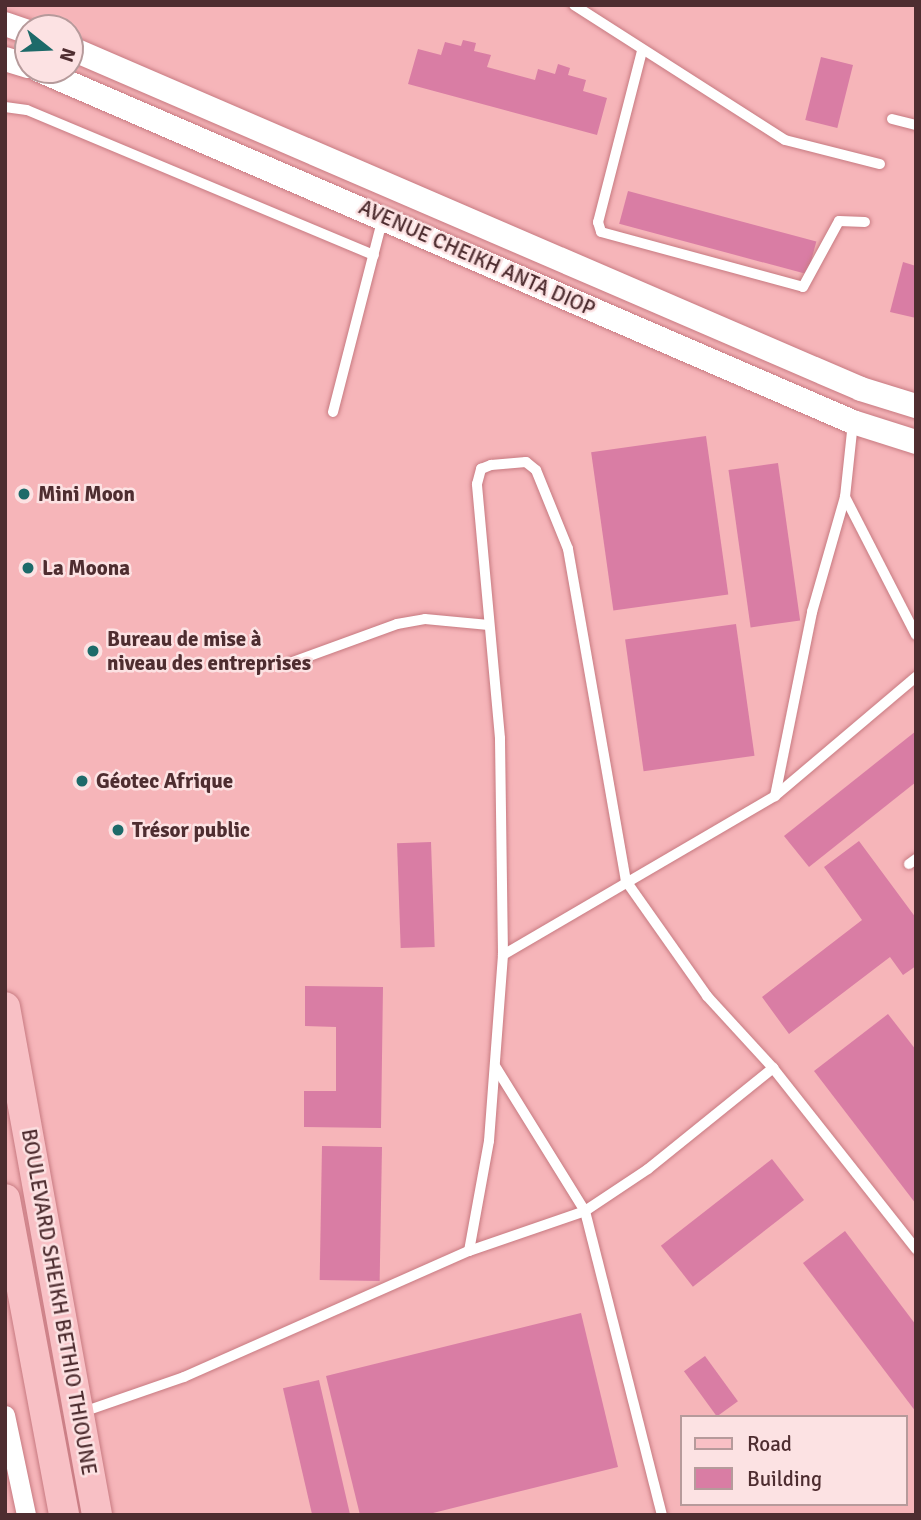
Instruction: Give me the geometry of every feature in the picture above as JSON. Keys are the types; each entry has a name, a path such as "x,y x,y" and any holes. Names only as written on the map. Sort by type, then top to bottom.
{"main road":[{"name":"BOULEVARD SHEIKH BETHIO THIOUNE","path":"5,1007 97,1515"},
{"name":"BOULEVARD SHEIKH BETHIO THIOUNE","path":"5,1199 64,1515"}],"street":[{"name":"AVENUE CHEIKH ANTA DIOP","path":"84,54 861,389 916,406"},
{"name":"AVENUE CHEIKH ANTA DIOP","path":"72,84 853,422 916,442"},
{"path":"5,1415 26,1515"}],"lane":[{"path":"574,5 785,141 880,164"},
{"path":"642,51 598,222 601,232 803,287 839,221 865,222"},
{"path":"5,107 27,110 374,255"},
{"path":"892,118 916,125"},
{"path":"333,412 383,217"},
{"path":"775,796 812,612 845,497 853,422"},
{"path":"470,1251 489,1141 503,955 500,738 477,484 481,470 491,465 526,462 536,470 568,549 626,881 707,996 773,1068 916,1249"},
{"path":"845,497 916,635"},
{"path":"290,663 406,622 425,619 489,625"},
{"path":"503,955 775,796 916,677"},
{"path":"495,1066 585,1211 662,1515"},
{"path":"79,1413 184,1377 470,1251 585,1211 648,1169 773,1068"}],"building":[{"path":"463,40 476,43 474,51 491,55 487,67 535,80 538,69 555,74 558,64 570,68 568,75 586,80 583,91 607,98 597,135 408,84 418,49 441,55 445,42 461,46"},
{"path":"821,57 853,65 837,128 805,120"},
{"path":"628,191 816,241 808,274 619,224"},
{"path":"903,262 916,266 916,318 890,312"},
{"path":"706,436 728,594 613,611 591,452"},
{"path":"778,463 800,620 751,627 728,470"},
{"path":"736,624 755,756 644,771 625,640"},
{"path":"916,731 916,782 809,867 784,836"},
{"path":"859,841 916,918 916,966 903,975 890,957 789,1034 762,997 862,920 824,867"},
{"path":"431,842 435,947 401,948 397,843"},
{"path":"305,986 383,987 381,1128 304,1127 304,1091 336,1091 336,1027 305,1026"},
{"path":"888,1014 916,1050 916,1204 814,1071"},
{"path":"322,1146 382,1147 380,1281 320,1280"},
{"path":"772,1159 804,1200 693,1287 661,1246"},
{"path":"845,1231 916,1325 916,1412 803,1263"},
{"path":"581,1313 618,1467 425,1515 360,1515 326,1376"},
{"path":"705,1356 738,1401 716,1415 684,1371"},
{"path":"319,1380 350,1514 312,1515 283,1388"}],"place":[{"name":"Mini Moon","path":"24,494"},
{"name":"La Moona","path":"28,568"},
{"name":"Bureau de mise à niveau des entreprises","path":"93,651"},
{"name":"Géotec Afrique","path":"82,781"},
{"name":"Trésor public","path":"118,830"}]}
